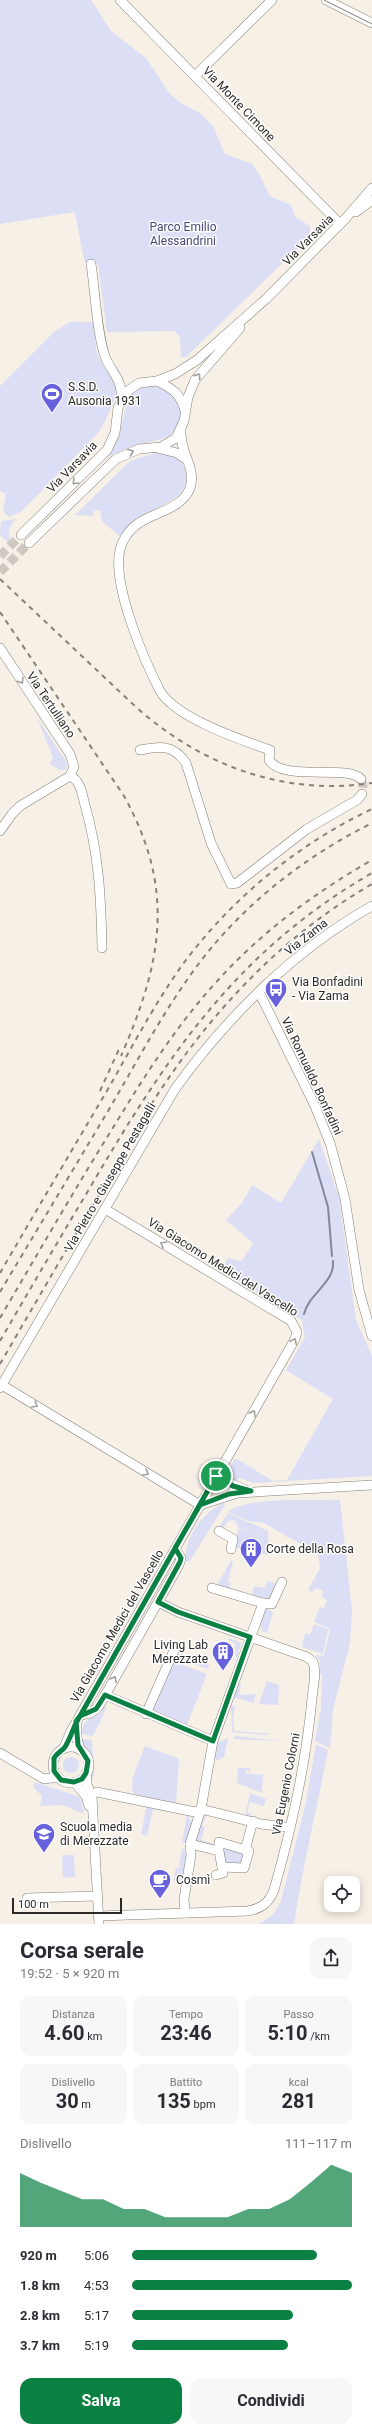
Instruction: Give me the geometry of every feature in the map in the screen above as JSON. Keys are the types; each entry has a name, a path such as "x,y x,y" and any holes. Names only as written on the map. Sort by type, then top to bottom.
{"street":[{"name":"Via Monte Cimone","path":"120,0 343,221"},
{"path":"195,76 272,0"},
{"path":"326,0 372,23"},
{"name":"Via Varsavia","path":"29,543 116,459 139,449 169,443 181,430 188,397 195,380 252,313 343,221 372,188"},
{"name":"Via Varsavia","path":"343,221 372,200"},
{"path":"91,264 103,348 108,364 116,375 139,383"},
{"name":"Via Varsavia","path":"139,383 157,381 190,366 252,313"},
{"name":"Via Varsavia","path":"21,535 107,450 117,427 121,400 121,383 116,375"},
{"path":"157,381 173,389 179,395 185,412"},
{"path":"121,400 126,392 139,383"},
{"path":"181,430 182,447 192,477 190,489 185,498 175,506 134,526 127,534 120,551 119,566 128,613 159,688 165,698 216,730 270,750 269,760 277,767 317,773 352,773 361,779"},
{"path":"154,447 173,451 186,460"},
{"name":"Via Tertulliano","path":"0,648 72,758 74,768 70,776"},
{"path":"140,750 166,746 178,753 186,762 211,843 231,884 240,881 307,829 357,800 362,794"},
{"path":"0,831 12,814 20,806 70,776 79,783 94,842 100,877 102,948"},
{"name":"Via Zama","path":"259,992 304,953 372,906"},
{"name":"Via Pietro e Giuseppe Pestagalli","path":"1,1386 175,1089 228,1022 259,992"},
{"name":"Via Romualdo Bonfadini","path":"259,992 315,1106 330,1143 345,1199 358,1290 372,1336"},
{"name":"Via Giacomo Medici del Vascello","path":"64,1748 78,1718 295,1339 297,1328 291,1321 105,1208"},
{"path":"1,1386 200,1505 229,1494 251,1491 372,1485"},
{"path":"216,1476 233,1486 251,1491"},
{"path":"219,1531 233,1539 231,1549"},
{"name":"Via Giacomo Medici del Vascello","path":"78,1718 96,1709 105,1695 180,1562 181,1558 175,1548"},
{"path":"212,1588 263,1604 272,1604 282,1582"},
{"name":"Via Eugenio Colorni","path":"99,1920 185,1913 248,1911 264,1906 274,1890 292,1828 309,1728 314,1665 307,1657 178,1612 158,1602"},
{"path":"185,1913 184,1899 191,1855 190,1844 201,1808 213,1741 263,1604"},
{"path":"146,1714 175,1648"},
{"path":"105,1695 146,1714 213,1741"},
{"name":"Via Giacomo Medici del Vascello","path":"78,1718 77,1738 80,1750"},
{"path":"33,1772 41,1773 53,1763 56,1755 64,1748 72,1747 80,1750 88,1761 86,1773 92,1797 99,1920"},
{"path":"0,1753 44,1779 58,1777"},
{"path":"53,1763 58,1777 65,1782 74,1782 82,1779 86,1773"},
{"path":"74,1782 86,1796 92,1817"},
{"path":"97,1792 195,1812 201,1808 253,1821 285,1827"},
{"path":"246,1850 253,1821"},
{"path":"216,1875 223,1872 222,1867 219,1851 219,1842 249,1851 244,1868 222,1867"},
{"path":"190,1844 219,1851"},
{"path":"27,1898 97,1896"}],"green space":[{"name":"Parco Emilio Alessandrini","path":"0,0 91,0 111,31 146,58 170,94 182,104 200,113 213,126 225,154 252,164 258,172 270,196 291,205 296,218 310,226 310,234 299,247 186,357 181,357 180,337 174,331 107,332 98,264 87,264 84,261 75,212 0,224"},
{"name":"S.S.D. Ausonia 1931","path":"70,322 95,322 97,353 116,389 113,402 98,433 22,511 9,517 3,511 6,494 0,491 0,386 54,332"},
{"path":"157,385 173,395 178,402 181,412 180,422 177,429 165,438 129,447 105,459 118,435 127,402 133,392"},
{"path":"158,452 178,459 185,470 186,481 183,489 177,496 169,502 134,520 119,536 102,521 100,510 94,511 93,516 75,515 130,461"},
{"path":"16,519 13,522 9,532 13,547 0,535 1,521"},
{"path":"37,718 67,763 66,770 60,770 50,764 53,757"},
{"path":"319,1139 339,1197 356,1320 372,1356 372,1476 253,1483 239,1478 238,1480 234,1480 228,1470 235,1458 273,1481 287,1480 333,1399 286,1370 305,1337 302,1320 220,1270 228,1258 242,1261 253,1243 226,1220 242,1203 252,1185 281,1203"},
{"path":"340,1500 352,1610 350,1643 333,1710 330,1748 315,1741 321,1708 322,1675 320,1673 320,1661 315,1655 324,1656 330,1629 314,1622 320,1607 324,1608 327,1600 322,1597 323,1591 316,1588 312,1592 308,1590 320,1568 318,1554 264,1523 249,1521 228,1512 237,1507 265,1501"},
{"path":"223,1503 225,1505 189,1562 185,1561 188,1543 196,1527 201,1520"},
{"path":"228,1513 268,1531 269,1555 235,1548 238,1529 252,1531 238,1528 238,1525 234,1520 228,1521 224,1527 227,1531 232,1533 231,1535 219,1527"},
{"path":"231,1560 233,1561 228,1582 231,1583 230,1589 217,1586"},
{"path":"267,1581 277,1584 269,1601 252,1596 254,1586 265,1588"},
{"path":"266,1609 273,1612 267,1633 262,1631 260,1625"},
{"path":"314,1624 328,1629 323,1654 302,1647 305,1633 310,1635"},
{"path":"229,1638 241,1643 237,1658 235,1656 235,1643 228,1640"},
{"path":"178,1652 209,1664 208,1669 175,1658"},
{"path":"172,1661 207,1674 187,1725 151,1709"},
{"path":"267,1681 279,1685 278,1705 259,1704"},
{"path":"236,1683 241,1685 239,1695 256,1694 253,1703 233,1697"},
{"path":"231,1706 235,1706 233,1720 234,1731 271,1734 265,1735 232,1732"},
{"path":"104,1707 106,1709 93,1736 82,1734 83,1727 87,1720 101,1712"},
{"path":"235,1736 282,1741 234,1739"},
{"path":"228,1738 224,1757 216,1760 214,1756 216,1743"},
{"path":"80,1739 92,1740 94,1776 91,1779 92,1763"},
{"path":"316,1744 328,1750 294,1924 259,1924 273,1915 281,1901 306,1802"},
{"path":"145,1746 179,1759 176,1804 134,1794 132,1790 133,1777"},
{"path":"68,1757 74,1757 79,1762 77,1771 74,1773 68,1773 63,1768 63,1762"},
{"path":"238,1768 250,1768 250,1771 246,1770 245,1773 259,1775 263,1774 262,1793 237,1783"},
{"path":"35,1782 74,1795 81,1799 84,1814 63,1805 40,1806 42,1796 33,1787"},
{"path":"250,1793 266,1799 264,1806 250,1802 247,1813 252,1814 250,1818 245,1816"},
{"path":"147,1804 169,1809 168,1811 153,1809 147,1836 141,1834"},
{"path":"207,1812 202,1826 205,1827 201,1840 217,1845 217,1848 198,1844 194,1839 202,1813"},
{"path":"187,1814 192,1823 186,1842 182,1843"},
{"path":"222,1846 245,1853 243,1866 224,1866"},
{"path":"182,1848 187,1855 182,1882 173,1880 176,1868 179,1868"},
{"path":"62,1855 74,1855 75,1877 63,1878"}],"waterway":[{"path":"312,1152 328,1207 332,1256"},
{"path":"304,1314 311,1300 330,1276 333,1269 333,1261"}],"tunnel":[{"path":"0,556 21,535"},
{"path":"0,572 29,543"},
{"path":"361,779 363,786 362,794"}],"tram line":[{"path":"324,0 372,24"}],"railway":[{"path":"0,579 137,708 162,728 189,746 217,761 246,772 276,780 307,785 339,786 372,783"},
{"path":"0,612 124,796 140,830 151,863 157,895 157,926 154,957 146,989 135,1022 121,1056"},
{"path":"0,1273 153,1010 183,964 202,940 245,895 268,875 318,839 372,809"},
{"path":"0,1292 158,1024 207,953 248,909 295,870 345,837 372,823"},
{"path":"0,1318 123,1111 175,1032 189,1014 237,960 273,928 331,885 372,860"},
{"path":"0,1341 117,1143 146,1097 176,1053 208,1012 243,973 281,937 324,904 372,873"},
{"path":"0,1364 141,1121 189,1050 234,995 285,946 342,903 372,884"},
{"path":"100,1091 120,1047"}],"place":[{"name":"S.S.D. Ausonia 1931","path":"52,414"},
{"name":"Via Bonfadini - Via Zama","path":"276,1008"},
{"name":"Corte della Rosa","path":"251,1568"},
{"name":"Living Lab Merezzate","path":"223,1672"},
{"name":"Scuola media di Merezzate","path":"44,1854"},
{"name":"Cosmì","path":"160,1900"}],"route":[{"path":"216,1476 76,1721 64,1748 58,1752 54,1758 53,1768 55,1774 61,1780 65,1782 78,1781 82,1779 86,1773 88,1761 78,1745 76,1721 80,1716 91,1713 96,1709 105,1695 187,1732 213,1741 232,1683 250,1637 178,1612 158,1602 180,1562 181,1558 175,1548 200,1505 229,1494 251,1491 233,1486 216,1476"}]}
